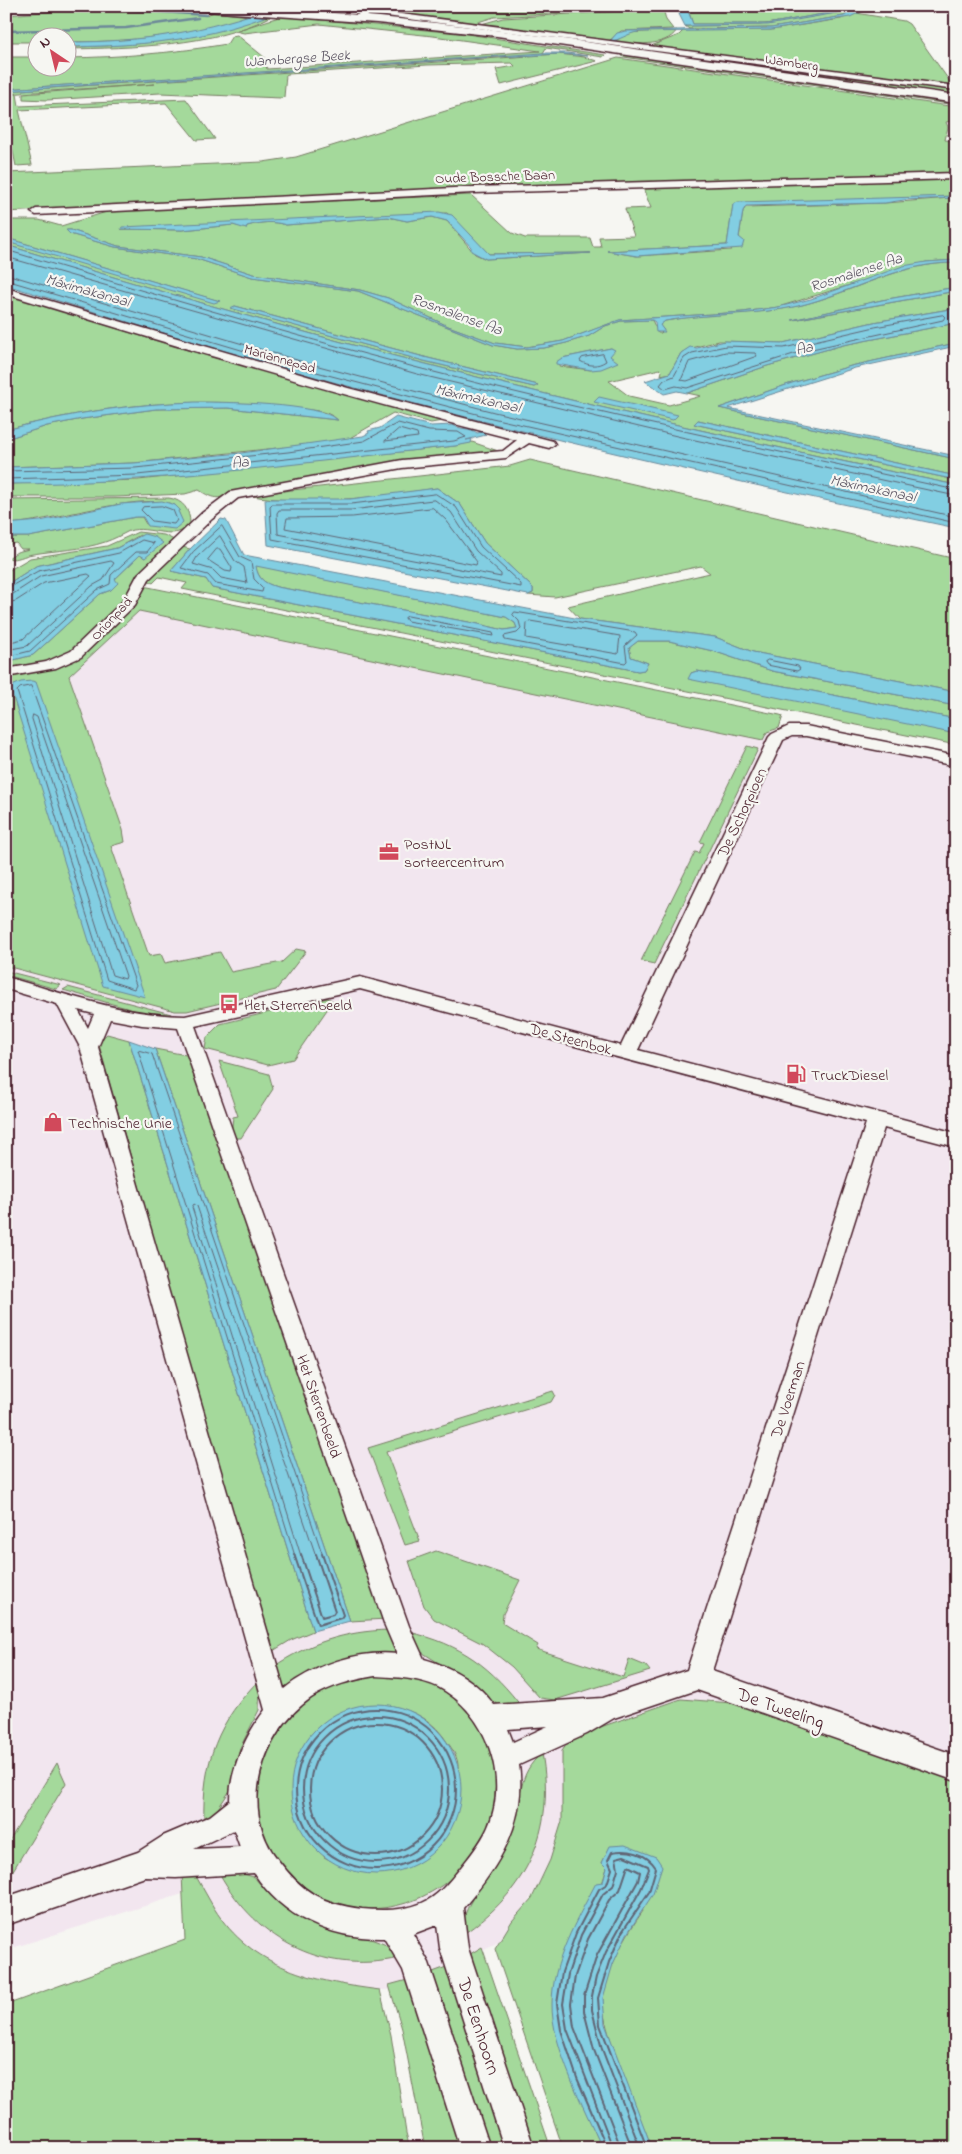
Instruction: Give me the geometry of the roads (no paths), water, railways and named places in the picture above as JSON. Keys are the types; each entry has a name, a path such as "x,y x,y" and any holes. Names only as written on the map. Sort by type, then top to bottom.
{"main road":[{"path":"176,6 368,12"},
{"name":"Wamberg","path":"368,12 619,54 956,99"}],"street":[{"name":"Wamberg","path":"368,12 956,88"},
{"name":"Wamberg","path":"619,54 636,47"},
{"name":"Oude Bossche Baan","path":"36,212 484,190 956,176"},
{"name":"Mariannepad","path":"6,291 262,369 389,404 549,444"},
{"name":"Orionpad","path":"6,673 52,665 66,661 76,654 130,602 144,577 224,501 246,492 402,464 506,454 527,438"},
{"name":"De Schorpioen","path":"627,1053 777,737 789,731 806,731 956,761"},
{"path":"6,983 104,1010 153,1021 185,1022"},
{"name":"De Steenbok","path":"185,1022 360,983 956,1140"},
{"path":"63,999 88,1047 278,1712"},
{"path":"88,1047 104,1010"},
{"name":"Het Sterrenbeeld","path":"185,1022 397,1626 415,1668"},
{"name":"De Voerman","path":"696,1678 877,1120"},
{"path":"374,1664 415,1668 447,1680 468,1694 488,1716 506,1758 509,1778 504,1821 484,1862 448,1903 424,1916 392,1924 354,1922 299,1903 275,1878 260,1858 249,1836 243,1797 253,1752 278,1712 302,1691 329,1677 353,1668 374,1664"},
{"path":"506,1758 578,1725 607,1708 696,1678"},
{"name":"De Tweeling","path":"696,1678 956,1768"},
{"path":"488,1716 514,1717 607,1708"},
{"path":"6,1911 145,1863 173,1846 219,1825 244,1806"},
{"path":"145,1863 176,1864 260,1858"},
{"name":"De Eenhoorn","path":"448,1903 454,1948 520,2148"},
{"path":"392,1924 415,1963 475,2148"}],"water":[{"path":"276,6 295,6 242,25 193,37 110,46 78,47 78,42 122,40 173,34 224,23"},
{"path":"757,6 688,11 693,24 767,24 834,12 824,6 842,12 768,25 685,26 679,14 680,10 685,9"},
{"path":"902,6 869,8 850,17 771,30 638,32 610,41 617,33 626,31 771,28 844,16 865,7"},
{"path":"543,53 567,53 588,56 559,54 476,58 6,91 6,89"},
{"path":"956,196 956,198 904,200 885,203 746,206 743,211 739,237 744,241 742,248 637,256 607,251 727,245 733,204 738,202"},
{"path":"439,212 452,215 489,254 591,253 486,259 471,251 471,247 447,221 432,217 407,221 388,217 286,225 267,222 247,226 246,229 233,225 182,230 121,229 122,227"},
{"path":"66,230 118,246 201,257 253,274 360,290 388,298 448,326 495,343 527,347 563,341 619,320 743,312 778,307 811,299 903,266 956,260 956,263 915,267 798,306 665,321 660,325 665,332 656,332 655,322 652,320 621,321 605,326 589,336 566,343 544,348 517,349 493,345 358,291 252,277 197,259 115,247 70,234"},
{"path":"13,240 220,301 214,303 7,242"},
{"name":"Máximakanaal","path":"6,245 366,349 686,427 956,485 956,528 710,475 547,437 385,396 192,341 6,285"},
{"path":"956,287 956,291 792,320 882,300"},
{"path":"235,306 428,358 538,385 534,387 424,361 230,308"},
{"name":"Aa","path":"956,308 956,323 843,345 767,366 687,393 677,391 664,394 645,381 670,373 681,353 690,347 697,348 725,341 783,343 874,322"},
{"path":"956,343 956,346 855,368 728,408 956,456 956,459 719,408 792,383 851,366"},
{"path":"611,348 615,350 610,356 618,362 601,369 591,370 556,364 562,358"},
{"path":"599,397 678,415 673,420 594,402"},
{"path":"195,402 248,403 292,407 328,414 338,420 228,408 156,409 82,419 47,426 6,439 6,430 76,414 123,407"},
{"name":"Aa","path":"396,417 431,426 453,425 477,433 483,432 486,435 466,440 472,439 471,443 455,446 231,471 118,480 6,484 6,467 134,463 241,453 363,436 369,433 368,431 380,428"},
{"path":"698,420 956,476 956,480 694,424"},
{"path":"437,488 460,504 485,543 533,588 533,593 528,595 268,545 265,499 350,499"},
{"path":"162,501 175,505 180,510 178,511 183,522 175,529 148,526 143,517 136,517 28,537 6,537 6,524 40,521 121,504"},
{"path":"221,519 226,520 244,555 580,619 715,637 753,652 956,692 956,706 772,671 713,651 669,641 638,641 629,648 631,657 648,663 644,670 638,671 212,588 206,579 171,571 190,549","holes":["256,566 506,617 515,623 517,628 504,630 277,587 262,580"]},
{"path":"144,534 155,537 163,543 145,558 140,555 115,579 118,583 111,590 100,594 33,655 6,662 6,585 36,566 117,548"},
{"path":"697,671 956,719 956,734 688,679 691,673"},
{"path":"21,682 36,682 145,997 103,986 10,687"},
{"path":"129,1040 155,1049 350,1621 313,1631"},
{"path":"376,1704 401,1708 416,1714 436,1729 451,1749 459,1772 461,1789 457,1814 451,1829 436,1849 416,1864 393,1872 376,1874 351,1870 336,1864 316,1849 301,1829 293,1806 291,1789 295,1764 301,1749 316,1729 336,1714 359,1706"},
{"path":"625,1845 656,1857 662,1866 653,1894 627,1934 613,1964 603,1998 605,2024 652,2148 602,2148 570,2077 553,2021 553,1988 556,1972 567,1941 596,1883 603,1882 607,1868 602,1863 610,1846"}],"waterway":[{"path":"72,6 206,15"},
{"path":"6,31 126,28 198,18"}],"place":[{"name":"PostNL sorteercentrum","path":"389,852"},
{"name":"Het Sterrenbeeld","path":"229,1004"},
{"name":"TruckDiesel","path":"796,1074"},
{"name":"Technische Unie","path":"53,1122"}],"water label":[{"name":"Wambergse Beek","path":"297,58"},
{"name":"Rosmalense Aa","path":"856,272"},
{"name":"Rosmalense Aa","path":"457,314"}]}
